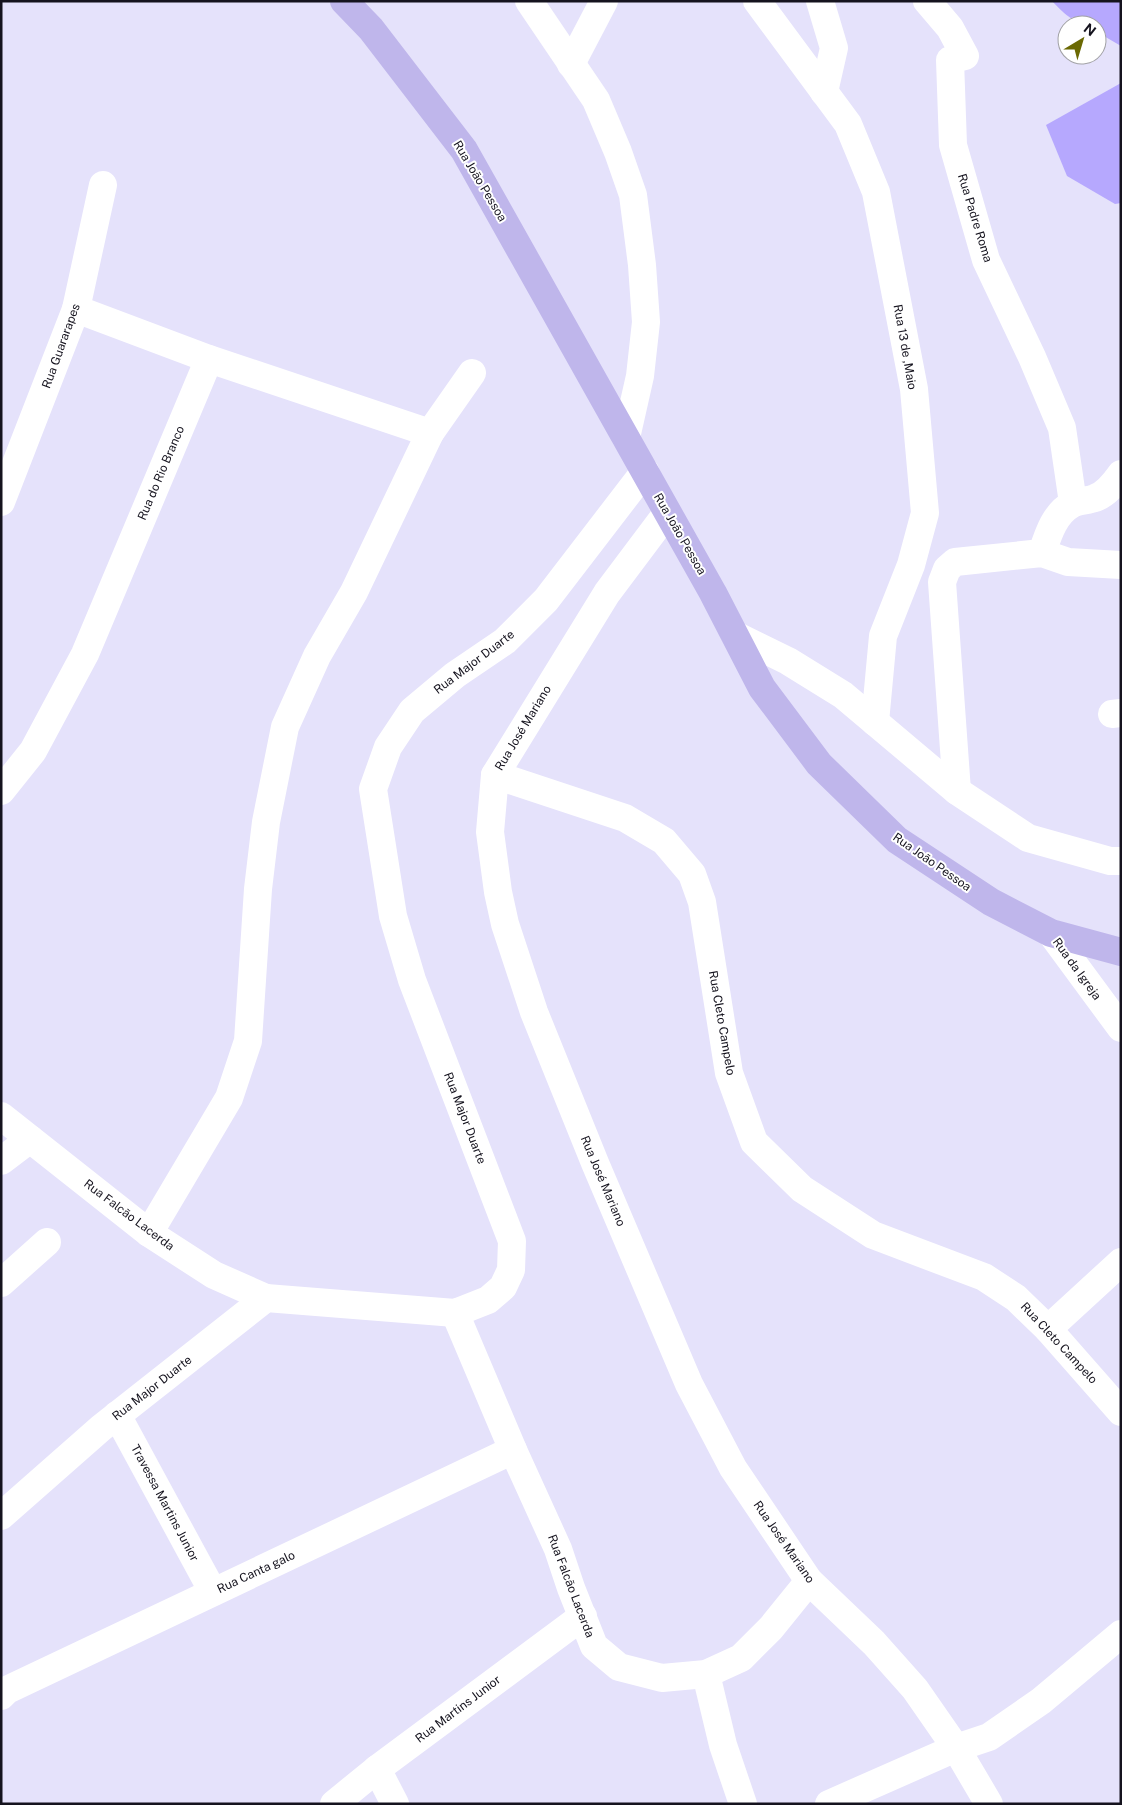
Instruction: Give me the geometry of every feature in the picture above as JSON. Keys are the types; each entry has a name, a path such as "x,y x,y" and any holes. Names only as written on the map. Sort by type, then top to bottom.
{"main road":[{"name":"Rua João Pessoa","path":"344,1 372,29 464,150 713,593 762,688 819,764 897,840 991,902 1051,933 1121,952"}],"street":[{"path":"529,1 596,100 618,152 633,195 642,264 646,322 640,376 626,438"},
{"path":"571,64 604,1"},
{"name":"Rua 13 de ,Maio","path":"756,1 848,124 876,192 914,389 925,513 911,565 883,636 875,722"},
{"path":"820,1 834,48 824,92"},
{"name":"Rua Padre Roma","path":"927,1 950,28 965,56 950,60 953,145 986,260 1032,357 1062,428 1073,503"},
{"name":"Rua Guararapes","path":"1,502 76,309 103,185"},
{"path":"76,309 209,359 430,433"},
{"name":"Rua do Rio Branco","path":"1,791 33,751 85,654 209,359"},
{"path":"149,1233 229,1098 248,1041 258,889 266,822 284,727 317,656 354,592 430,433 472,373"},
{"name":"Rua Major Duarte","path":"1,1516 117,1415 266,1298 455,1313 488,1300 503,1286 511,1270 512,1241 412,980 393,916 373,789 388,747 412,711 455,674 505,641 546,600 645,471"},
{"path":"1042,553 1051,526 1062,512 1073,503 1096,498 1108,490 1121,474"},
{"name":"Rua José Mariano","path":"667,513 607,593 495,775 490,832 498,892 505,924 534,1012 595,1163 689,1384 733,1468 809,1581 874,1643 915,1689 956,1748 989,1804"},
{"path":"957,791 942,582 947,569 955,562 1042,553 1068,562 1121,565"},
{"path":"735,635 788,661 843,695 957,791 1028,838 1110,861 1121,861"},
{"name":"Rua Cleto Campelo","path":"495,775 625,818 664,842 692,874 702,902 728,1073 754,1142 802,1190 873,1235 984,1277 1016,1298 1048,1329 1121,1412"},
{"name":"Rua da Igreja","path":"1051,933 1121,1028"},
{"name":"Rua Falcão Lacerda","path":"1,1116 149,1233 214,1275 266,1298"},
{"path":"1,1161 30,1139"},
{"path":"1,1283 47,1242"},
{"path":"1048,1329 1121,1262"},
{"name":"Rua Falcão Lacerda","path":"455,1313 513,1450 558,1549 594,1646 620,1666 662,1678 706,1674 741,1658 771,1628 809,1581"},
{"name":"Travessa Martins Junior","path":"117,1415 213,1592"},
{"name":"Rua Canta galo","path":"1,1696 7,1690 513,1450"},
{"name":"Rua Martins Junior","path":"334,1804 376,1769 583,1616"},
{"path":"829,1804 956,1748 989,1738 1041,1701 1121,1634"},
{"path":"706,1674 723,1746 743,1804"},
{"path":"376,1769 395,1804"}],"shaded area":[{"path":"1052,1 1121,1 1121,46 1107,38 1107,15 1067,15"},
{"path":"1121,83 1121,203 1115,204 1067,176 1046,125"}]}
